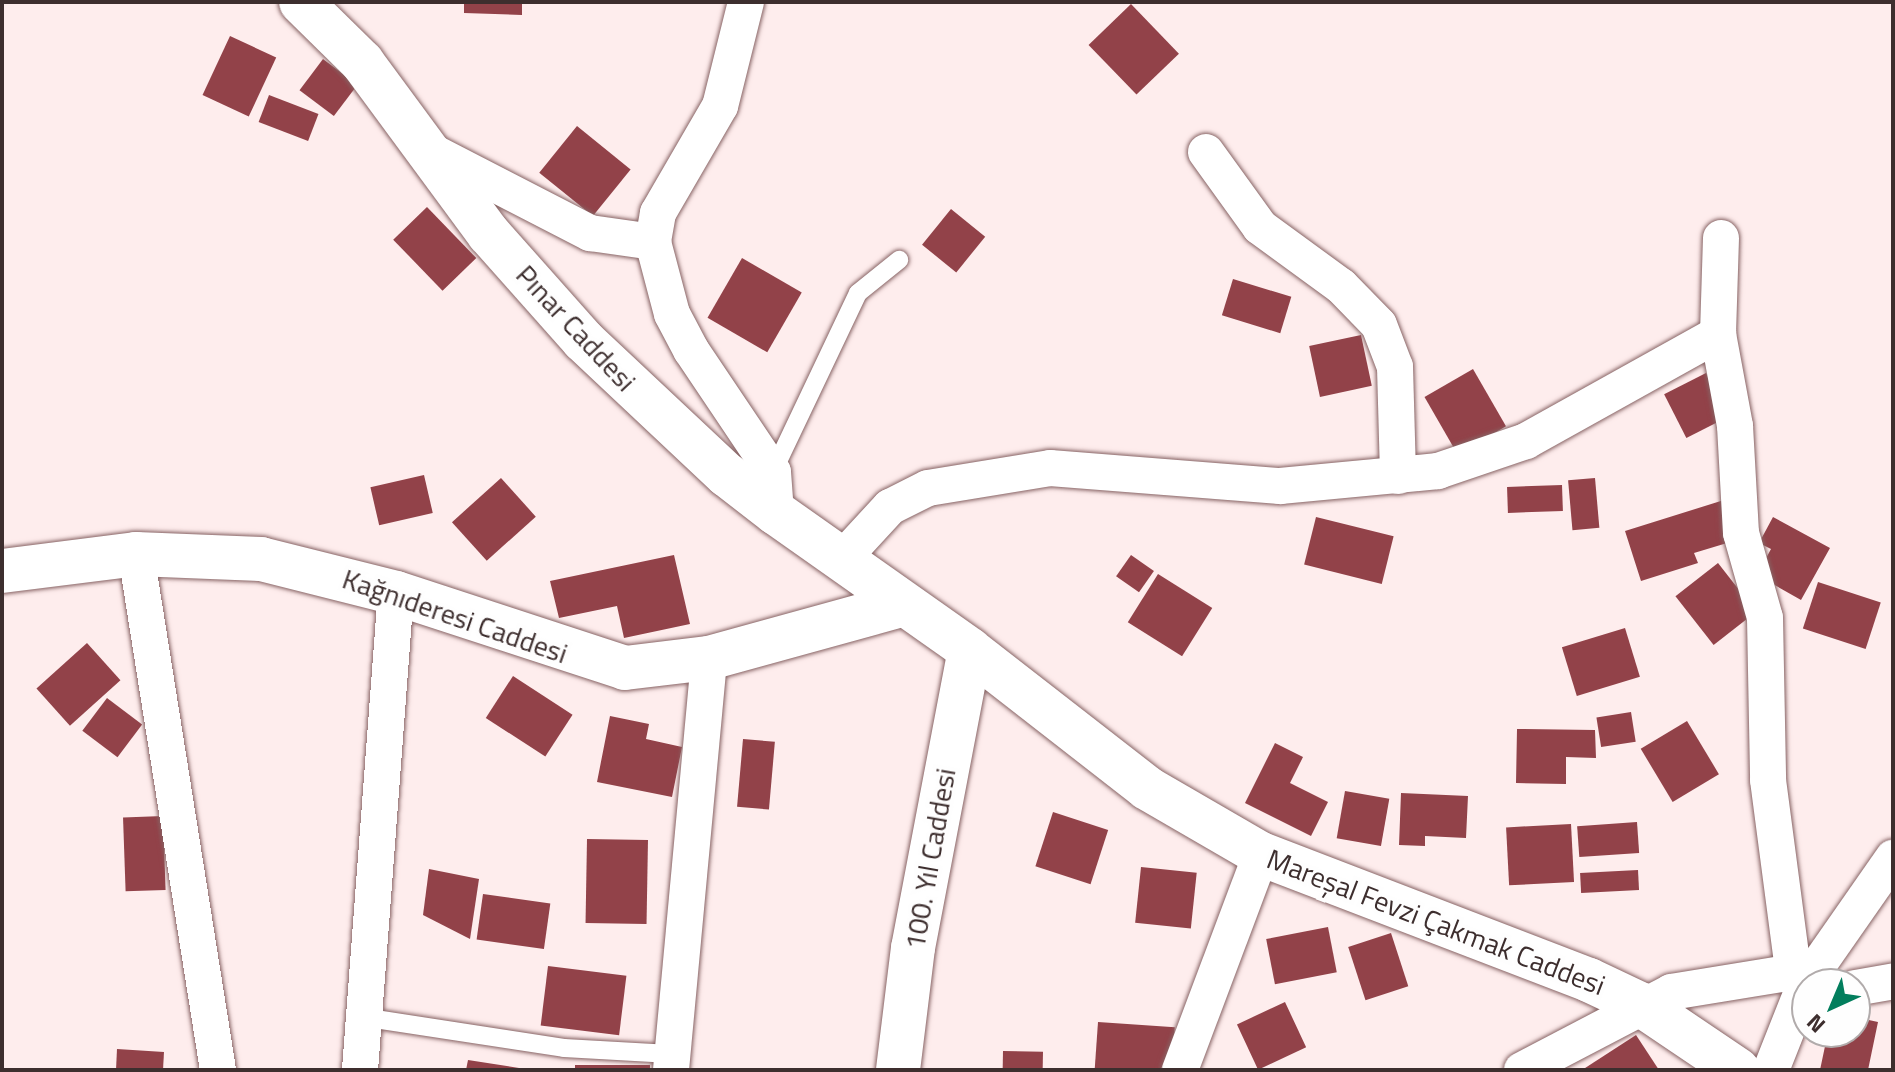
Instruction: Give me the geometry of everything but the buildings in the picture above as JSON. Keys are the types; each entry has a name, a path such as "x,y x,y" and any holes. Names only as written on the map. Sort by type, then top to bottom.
{"street":[{"name":"Pınar Caddesi","path":"301,2 362,62 489,234 583,340 727,475 775,493 842,559 902,605"},
{"path":"746,2 720,106 658,213 653,242 685,338 775,493"},
{"path":"425,148 590,233 653,242"},
{"path":"1206,152 1260,227 1341,286 1379,325 1395,367 1398,476"},
{"path":"1721,238 1718,334 1735,426 1741,533 1765,618 1768,780 1800,968"},
{"path":"842,559 890,507 928,488 1050,468 1280,486 1438,471 1526,441 1718,334"},
{"path":"136,554 218,1070"},
{"name":"Kağnıderesi Caddesi","path":"2,571 136,554 261,559 396,593 586,661 625,668 709,658 902,605"},
{"path":"360,1070 396,593"},
{"name":"Mareşal Fevzi Çakmak Caddesi","path":"902,605 970,650 1147,788 1261,854 1640,1004 1738,1070"},
{"name":"100. Yıl Caddesi","path":"898,1070 913,948 970,650"},
{"path":"671,1062 709,658"},
{"path":"1180,1070 1261,854"},
{"path":"1811,968 1893,858"},
{"path":"1522,1070 1640,1004 1684,989 1791,981"},
{"path":"1871,985 1893,981"},
{"path":"1771,1070 1791,1012"}],"lane":[{"path":"775,493 850,307 899,260"},
{"path":"362,1017 671,1062"}]}
